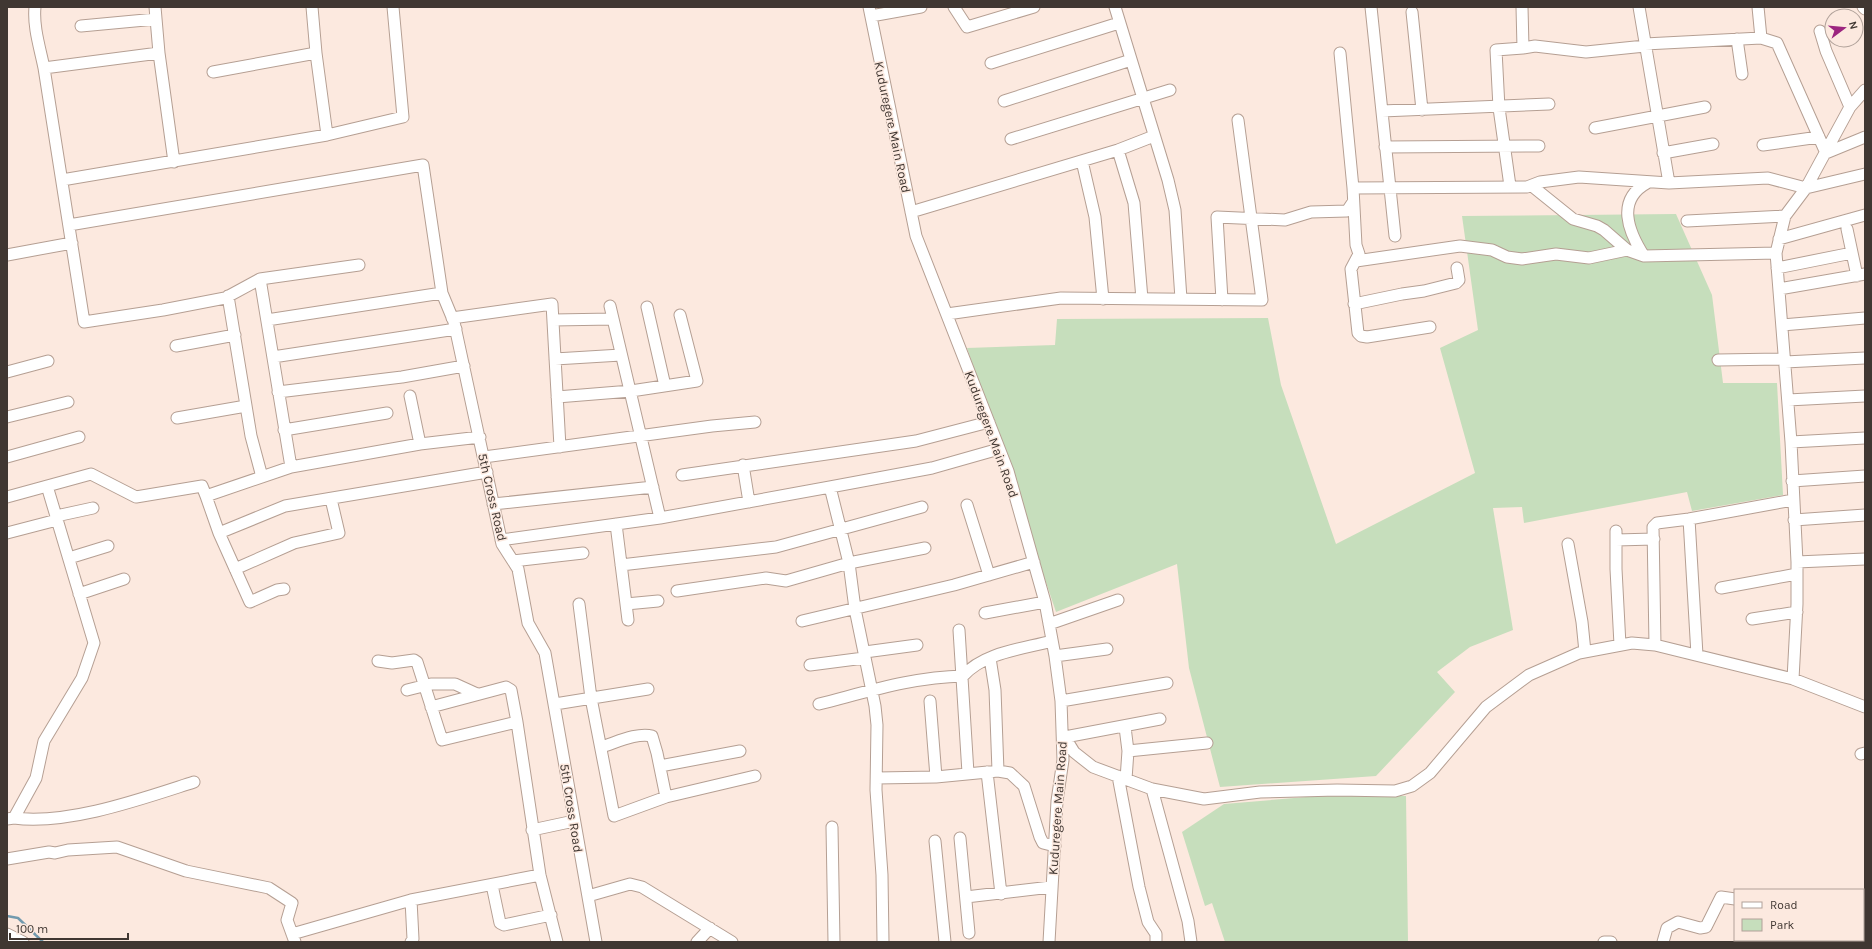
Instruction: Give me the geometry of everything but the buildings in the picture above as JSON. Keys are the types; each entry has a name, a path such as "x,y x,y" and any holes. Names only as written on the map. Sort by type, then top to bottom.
{"street":[{"path":"35,7 34,15 38,43 44,68 84,322 163,310 228,296 260,279 358,265"},
{"path":"155,7 159,53 174,162"},
{"path":"312,7 316,53 327,135"},
{"path":"62,180 327,135 403,117 393,7"},
{"path":"870,12 921,7"},
{"path":"954,7 967,27 1034,7"},
{"path":"1114,7 1168,180 1175,210 1181,299"},
{"path":"1371,7 1395,236"},
{"path":"1522,7 1523,48"},
{"path":"1639,7 1669,183"},
{"path":"1758,7 1761,38"},
{"name":"Kuduregere Main Road","path":"870,12 916,236 1008,472 1045,602 1055,656 1064,734 1057,801 1049,942"},
{"path":"1412,12 1422,110"},
{"path":"81,26 156,19"},
{"path":"991,64 1119,23"},
{"path":"1820,31 1826,51 1850,107"},
{"path":"1510,186 1499,108 1496,50 1535,46 1586,52 1645,45 1737,39 1761,38 1774,42 1779,45 1826,153"},
{"path":"1737,39 1742,74"},
{"path":"44,68 159,53"},
{"path":"213,72 316,53"},
{"path":"1340,53 1353,188 1356,245 1359,254 1351,269 1358,333 1363,338 1430,327"},
{"path":"1004,101 1130,60"},
{"path":"1012,138 1170,90"},
{"path":"1793,679 1797,612 1797,562 1791,442 1776,253 1785,216 1806,188 1850,107 1865,90"},
{"path":"1382,111 1499,108 1549,104"},
{"path":"1595,128 1705,107"},
{"path":"947,314 1061,298 1262,300 1238,120"},
{"path":"911,212 1118,150 1154,136"},
{"path":"1763,145 1819,137"},
{"path":"1826,153 1865,137"},
{"path":"1663,153 1713,144"},
{"path":"1385,147 1539,146"},
{"path":"1118,150 1134,203 1142,299"},
{"path":"1082,161 1095,217 1103,299"},
{"name":"5th Cross Road","path":"69,225 423,165 442,293 456,329 501,540 518,569 528,623 545,653 596,942"},
{"path":"1353,188 1390,186 1532,186 1540,182 1579,177 1669,183 1768,178 1806,188 1865,174"},
{"path":"1644,256 1631,232 1628,211 1630,200 1634,191 1647,182"},
{"path":"1532,186 1573,219 1601,228 1627,250 1644,256 1776,253"},
{"path":"1222,300 1217,217 1285,220 1311,212 1347,211 1353,202"},
{"path":"1779,239 1865,215"},
{"path":"1687,220 1785,216"},
{"path":"1779,289 1861,275 1852,253 1847,229"},
{"path":"7,255 72,243"},
{"path":"1356,261 1460,246 1492,250 1507,257 1522,259 1556,254 1589,258 1627,250"},
{"path":"1777,268 1852,253"},
{"path":"1354,304 1424,291 1456,283 1459,280 1457,268"},
{"path":"260,279 291,467"},
{"path":"267,320 442,293"},
{"path":"228,296 251,436 262,477"},
{"path":"452,318 552,304 560,447"},
{"path":"610,306 660,518"},
{"path":"647,307 665,386"},
{"path":"558,398 631,391 697,381 680,315"},
{"path":"1782,325 1865,318"},
{"path":"553,320 613,319"},
{"path":"274,357 456,329"},
{"path":"176,346 235,335"},
{"path":"555,359 621,355"},
{"path":"1718,360 1865,358"},
{"path":"7,372 48,361"},
{"path":"278,392 402,378 464,366"},
{"path":"410,396 420,444"},
{"path":"1788,400 1865,396"},
{"path":"7,417 68,402"},
{"path":"177,418 246,406"},
{"path":"284,430 387,413"},
{"path":"484,457 712,426 755,422"},
{"path":"682,475 916,441 989,422"},
{"path":"7,457 79,437"},
{"path":"206,496 291,467 420,444 480,437"},
{"path":"1791,442 1865,438"},
{"path":"501,540 660,518 749,502 932,468 999,449"},
{"path":"743,466 749,502"},
{"path":"219,532 285,506 487,472"},
{"path":"7,497 91,474 136,497 202,486 219,532 250,602 277,590 284,589"},
{"path":"1792,481 1865,476"},
{"path":"10,819 36,778 44,741 82,678 94,643 47,486"},
{"path":"493,504 653,487"},
{"path":"830,487 839,529 849,563 855,609 872,690 877,725 877,810 882,875 883,942"},
{"path":"235,568 294,543 339,532 331,499"},
{"path":"1655,645 1653,527 1657,523 1689,519 1793,500"},
{"path":"967,505 989,575"},
{"path":"621,564 776,547 922,507"},
{"path":"7,534 93,508"},
{"path":"1794,520 1865,515"},
{"path":"1689,519 1697,655"},
{"path":"616,524 628,620"},
{"path":"1620,645 1616,569 1616,536 1654,539"},
{"path":"1568,544 1582,622 1585,652"},
{"path":"68,558 108,546"},
{"path":"677,591 766,578 786,581 849,563 925,548"},
{"path":"513,561 583,553"},
{"path":"1797,562 1865,558"},
{"path":"802,622 989,575 1034,562"},
{"path":"1721,588 1797,574"},
{"path":"79,594 124,579"},
{"path":"1049,624 1118,600"},
{"path":"626,604 658,601"},
{"path":"985,613 1045,602"},
{"path":"579,604 591,698 614,816 666,797 755,776"},
{"path":"1752,619 1797,612"},
{"path":"959,630 968,773"},
{"path":"963,676 970,667 990,658 1052,640"},
{"path":"1160,719 1125,727 1064,734 1074,752 1093,767 1152,788 1204,799 1260,792 1337,790 1395,791 1412,786 1430,773 1486,707 1529,675 1585,652 1632,643 1655,645 1793,679 1865,707"},
{"path":"810,665 917,645"},
{"path":"1055,656 1107,649"},
{"path":"990,658 995,690 998,771"},
{"path":"378,661 392,663 414,660 417,662 422,672 424,686 442,740 517,722"},
{"path":"819,704 872,690 933,677 963,676"},
{"path":"1061,700 1167,683"},
{"path":"407,690 424,686 455,684 477,694"},
{"path":"431,707 502,687 511,690 540,875 557,942"},
{"path":"555,704 648,689"},
{"path":"930,701 936,777"},
{"path":"1125,727 1128,751 1122,777 1138,887 1148,922 1156,934 1156,942"},
{"path":"601,747 635,737 646,735 652,736 666,797"},
{"path":"1128,751 1207,743"},
{"path":"660,766 740,751"},
{"path":"877,778 936,777 998,771 1010,773 1024,786 1040,837 1044,843 1055,846"},
{"path":"987,772 1001,894"},
{"path":"10,819 50,820 194,782"},
{"path":"1152,788 1188,921 1191,942"},
{"path":"532,830 574,822"},
{"path":"832,827 834,942"},
{"path":"960,838 969,933"},
{"path":"935,841 945,942"},
{"path":"7,859 68,850 117,847 186,871 269,888 292,903 287,920 293,938 411,900 540,875"},
{"path":"588,896 630,884 642,887 732,942"},
{"path":"492,885 500,923 504,925 551,915"},
{"path":"966,897 1051,887"},
{"path":"1663,942 1667,928 1678,922 1700,928 1706,926 1721,897 1734,899"},
{"path":"411,900 413,939 411,942"},
{"path":"698,942 710,928"},
{"path":"7,934 23,942"},
{"path":"1604,942 1611,942"}],"green space":[{"path":"1676,214 1712,295 1723,383 1777,383 1783,495 1692,511 1687,492 1524,523 1522,507 1493,508 1513,630 1470,647 1437,672 1455,692 1376,776 1220,787 1189,668 1177,564 1056,612 967,348 1055,345 1057,319 1268,318 1281,385 1336,544 1475,473 1440,348 1478,330 1462,216"},
{"path":"1318,796 1406,796 1408,942 1225,942 1212,903 1205,906 1182,832 1224,804"}],"waterway":[{"path":"7,916 18,918 43,942"}]}
